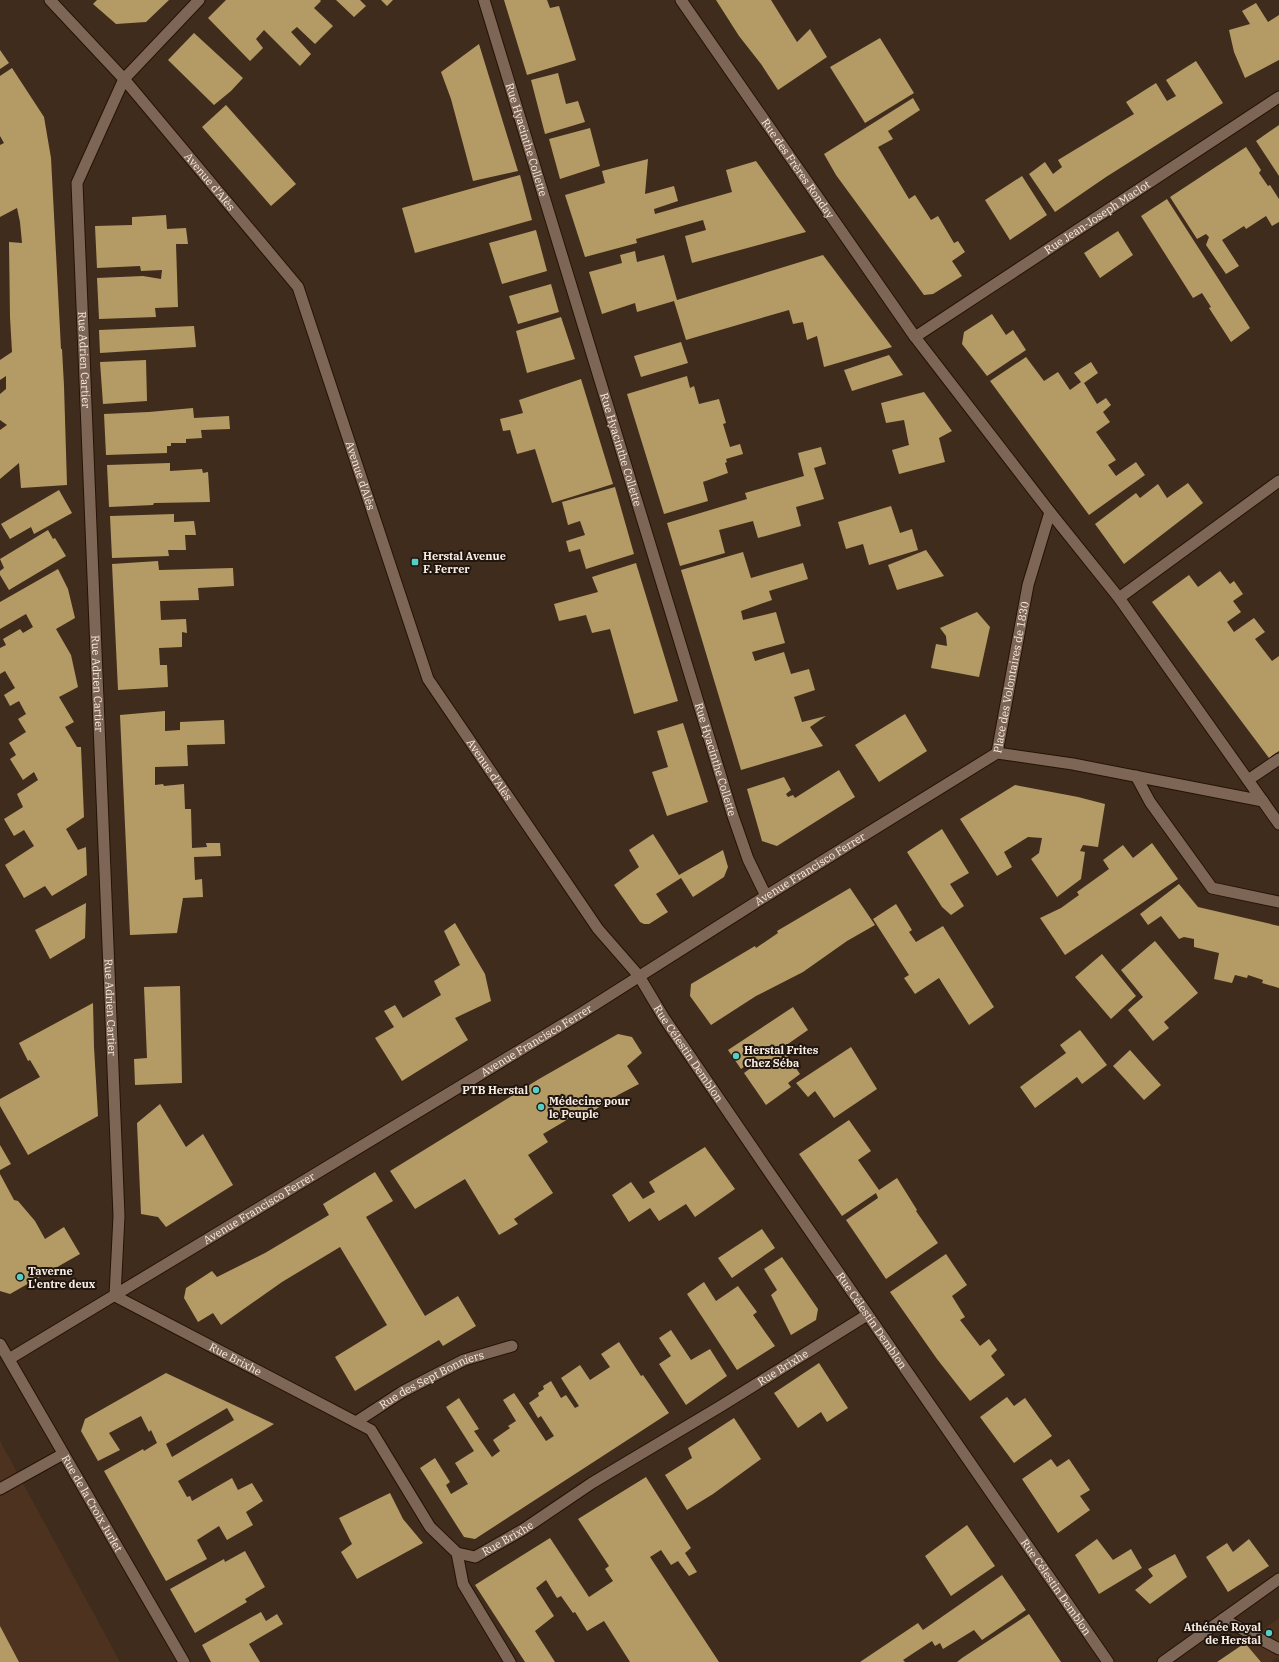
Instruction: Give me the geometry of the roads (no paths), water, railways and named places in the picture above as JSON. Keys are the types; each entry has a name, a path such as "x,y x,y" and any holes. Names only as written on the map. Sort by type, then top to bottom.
{"street":[{"name":"Avenue d'Alès","path":"50,0 124,79 298,287 428,679 598,929 639,976"},
{"name":"Rue Adrien Cartier","path":"115,1296 119,1216 78,183 124,79 199,0"},
{"name":"Rue Hyacinthe Collette","path":"484,0 732,813 748,859 766,896"},
{"name":"Rue des Frères Ronday","path":"681,0 915,338"},
{"name":"Rue Jean-Joseph Maclot","path":"915,338 1279,97"},
{"path":"915,338 1119,598 1279,824"},
{"path":"1119,598 1279,480"},
{"name":"Place des Volontaires de 1830","path":"1050,512 1028,585 997,753 1073,764 1263,801"},
{"name":"Avenue Francisco Ferrer","path":"9,1359 580,1014 766,896 997,753"},
{"path":"1248,780 1279,759"},
{"path":"1136,776 1150,802 1212,888 1279,902"},
{"name":"Rue Célestin Demblon","path":"639,976 669,1024 867,1315 1108,1662"},
{"name":"Rue Brixhe","path":"115,1296 371,1430 430,1527 457,1553 475,1557 524,1530 592,1483 721,1406 867,1315"},
{"name":"Rue de la Croix Jurlet","path":"0,1344 62,1454 184,1662"},
{"name":"Rue des Sept Bonniers","path":"356,1422 402,1392 464,1360 512,1346"},
{"path":"0,1489 62,1454"},
{"path":"457,1553 463,1584 510,1662"},
{"path":"1163,1662 1279,1579"},
{"path":"1223,1619 1279,1649"}],"place":[{"name":"Herstal Avenue F. Ferrer","path":"415,562"},
{"name":"Herstal Frites Chez Séba","path":"736,1056"},
{"name":"PTB Herstal","path":"536,1090"},
{"name":"Médecine pour le Peuple","path":"541,1107"},
{"name":"Taverne L'entre deux","path":"20,1277"},
{"name":"Athénée Royal de Herstal","path":"1269,1633"}]}
